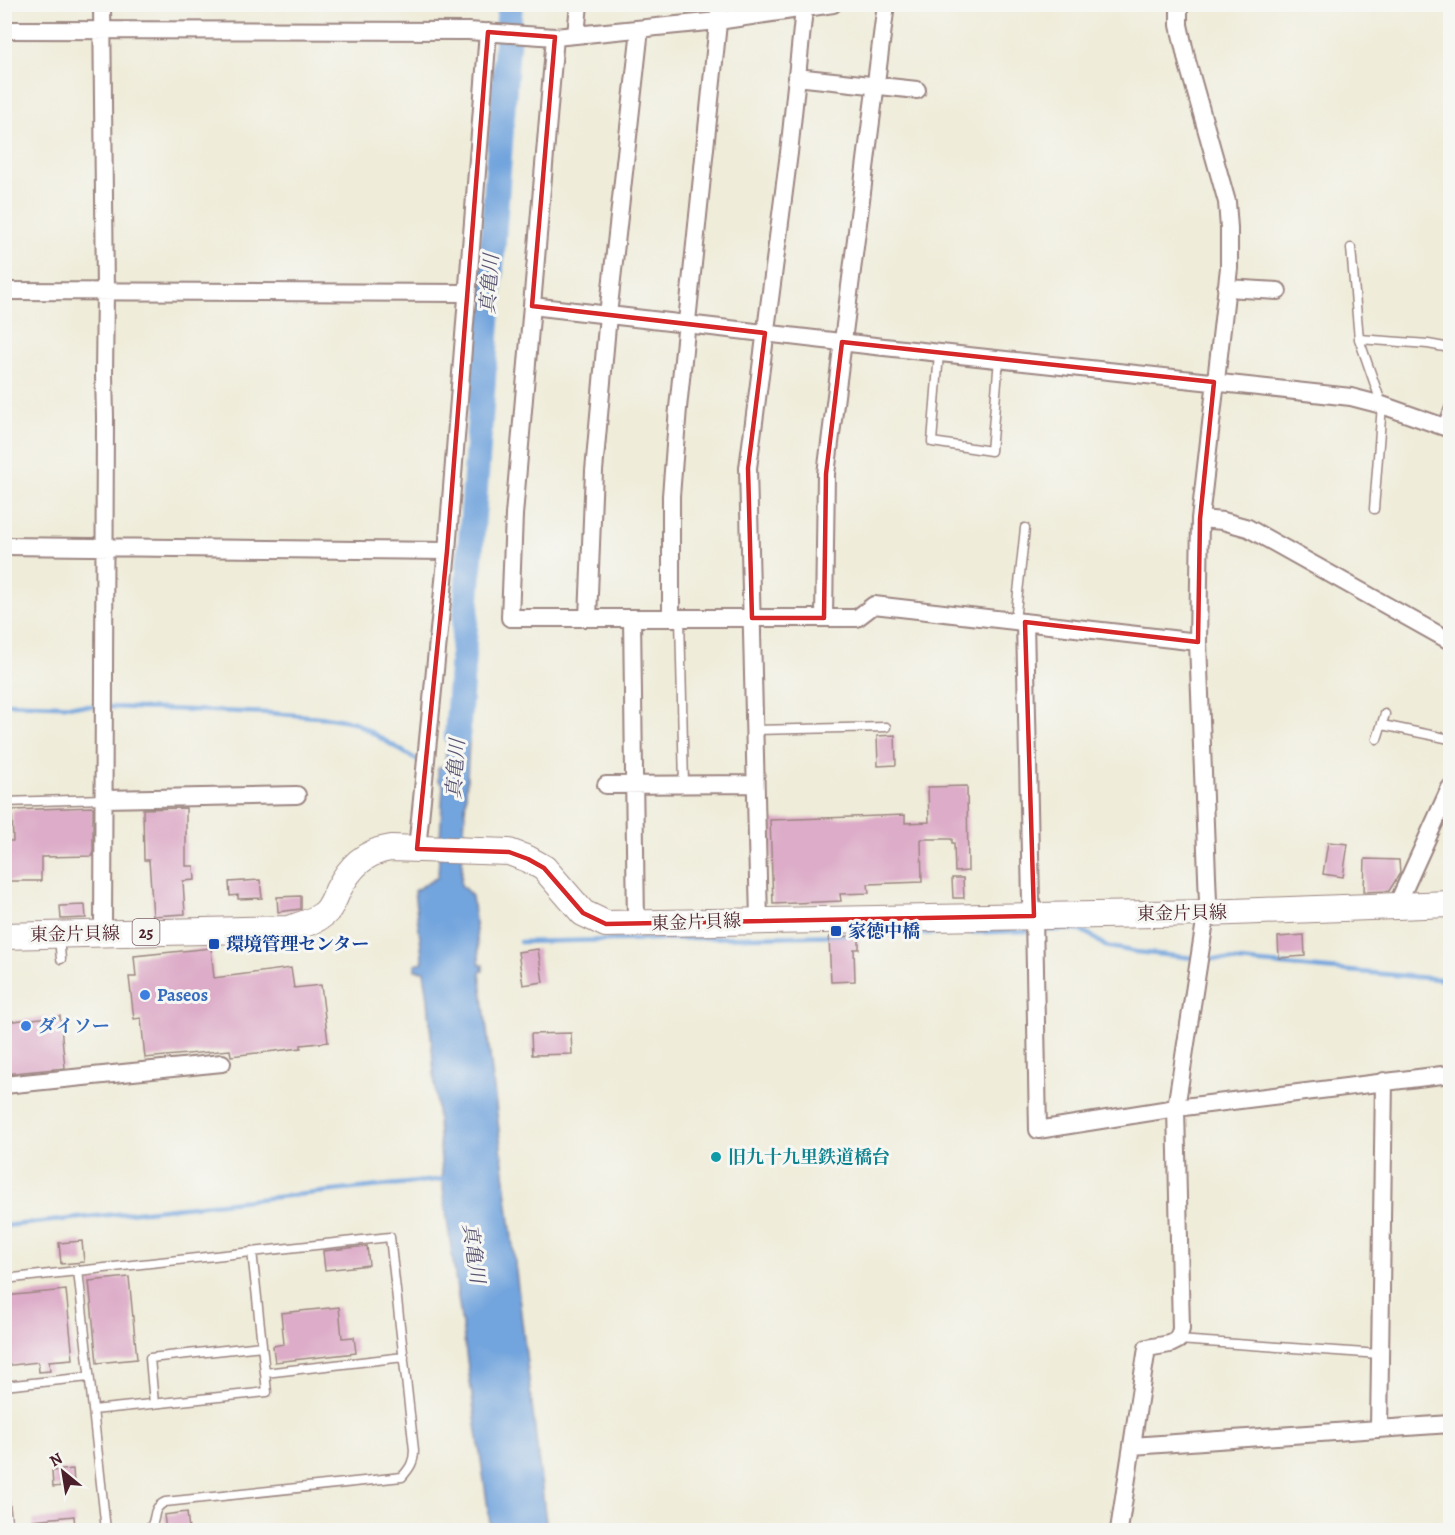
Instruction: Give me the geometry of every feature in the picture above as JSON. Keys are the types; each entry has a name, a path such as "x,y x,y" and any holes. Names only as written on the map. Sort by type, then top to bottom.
{"main road":[{"name":"東金片貝線","path":"4,936 60,947 103,933 288,929 326,912 352,868 366,856 377,850 417,849 509,852 528,859 544,868 583,913 606,924 759,920 1034,926 1207,913 1450,904"}],"street":[{"path":"102,4 105,292 103,933"},
{"path":"576,35 579,4"},
{"path":"4,30 502,34 555,37 640,28 719,13 804,9 833,4"},
{"path":"824,618 826,474 886,4"},
{"path":"1119,1530 1147,1348 1170,1344 1178,1340 1181,1329 1176,1108 1208,902 1198,642 1200,519 1226,288 1229,228 1227,202 1187,61 1179,25 1179,4"},
{"path":"759,920 748,468 789,153 804,9"},
{"path":"676,618 671,496 719,13"},
{"path":"588,618 594,471 608,315 640,28"},
{"path":"417,849 447,551 467,293 502,34"},
{"path":"555,37 514,515 510,618 857,618 874,605 1198,642"},
{"path":"796,77 917,90"},
{"path":"1226,288 1278,291"},
{"path":"4,291 467,293"},
{"path":"532,306 842,342 1351,396 1446,427"},
{"path":"1200,519 1224,521 1248,528 1450,641"},
{"path":"4,546 447,551"},
{"path":"632,618 636,924"},
{"path":"1020,621 1031,901 1034,926 1038,1130 1176,1108 1450,1074"},
{"path":"606,785 755,784"},
{"path":"1396,907 1450,788"},
{"path":"104,799 297,795"},
{"path":"4,1085 222,1063"},
{"path":"1379,1429 1384,1081"},
{"path":"1132,1446 1450,1424"}],"lane":[{"path":"1351,248 1359,339 1382,405 1374,509"},
{"path":"1359,339 1428,344 1450,348"},
{"path":"939,352 932,442 990,451 999,359"},
{"path":"1446,427 1450,406"},
{"path":"1020,621 1025,528"},
{"path":"676,618 684,785"},
{"path":"1377,739 1385,714"},
{"path":"1382,724 1450,739"},
{"path":"754,730 886,727"},
{"path":"4,802 104,799"},
{"path":"4,1279 390,1237 414,1450 414,1460 410,1469 402,1477 165,1502 158,1505 153,1524 148,1530"},
{"path":"93,1410 267,1392 252,1251"},
{"path":"78,1270 106,1530"},
{"path":"1178,1340 1380,1354"},
{"path":"154,1404 150,1358 262,1346"},
{"path":"265,1373 404,1357"},
{"path":"4,1386 89,1377"},
{"path":"4,1495 8,1530"}],"highlighted area":[{"path":"488,32 555,37 532,306 765,333 748,468 752,618 824,618 826,474 842,342 1214,382 1200,519 1198,642 1025,622 1034,916 606,924 583,913 544,868 528,859 509,852 417,849 447,551"}],"water":[{"path":"451,703 471,706 461,885 472,896 480,965 483,965 483,971 480,972 547,1530 491,1530 444,1198 428,999 424,971 415,970 415,964 423,962 414,891 438,877 443,785 438,780 438,768 445,765"}],"building":[{"path":"895,735 896,765 878,766 877,736"},
{"path":"967,786 968,871 955,872 952,839 921,839 922,882 868,884 869,893 840,894 841,901 773,904 770,820 905,815 905,823 929,822 928,787"},
{"path":"93,807 93,856 41,857 41,881 4,881 4,841 13,841 12,810"},
{"path":"186,808 186,866 194,866 195,880 183,881 185,914 153,916 149,860 144,860 143,809"},
{"path":"1328,842 1348,844 1343,877 1323,874"},
{"path":"1365,859 1399,860 1400,873 1389,891 1364,892"},
{"path":"952,878 963,878 964,898 953,898"},
{"path":"260,880 262,898 238,899 238,895 230,896 229,882"},
{"path":"301,896 301,909 278,912 277,897"},
{"path":"85,905 86,918 61,919 60,906"},
{"path":"1304,935 1305,956 1279,958 1278,937"},
{"path":"859,936 859,949 854,949 855,981 831,982 829,937"},
{"path":"211,948 214,978 291,968 294,988 321,985 328,1042 301,1045 301,1048 231,1056 230,1050 145,1058 141,1018 134,1019 129,977 136,977 134,956"},
{"path":"538,949 543,982 523,985 518,952"},
{"path":"60,1016 65,1068 4,1074 4,1022"},
{"path":"571,1033 572,1054 532,1055 531,1034"},
{"path":"82,1241 84,1262 61,1264 59,1243"},
{"path":"367,1246 369,1265 325,1270 323,1251"},
{"path":"129,1277 137,1359 97,1363 89,1281"},
{"path":"66,1290 73,1359 49,1361 50,1371 39,1372 38,1362 4,1366 4,1296"},
{"path":"339,1307 342,1338 354,1337 356,1353 275,1362 273,1346 284,1344 281,1313"},
{"path":"73,1469 74,1485 53,1487 52,1471"},
{"path":"187,1512 189,1530 166,1530 164,1515"},
{"path":"74,1516 75,1527 34,1530 33,1520"}],"waterway":[{"name":"真亀川","path":"457,737 510,4"},
{"path":"4,703 269,713 331,718 354,722 417,760"},
{"path":"1038,931 1075,929 1089,934 1105,946 1136,952 1195,958"},
{"path":"520,942 1030,931"},
{"path":"1204,958 1450,980"},
{"path":"4,1226 446,1179"}],"place":[{"name":"家徳中橋","path":"836,931"},
{"name":"環境管理センター","path":"214,944"},
{"name":"Paseos","path":"145,995"},
{"name":"ダイソー","path":"26,1026"},
{"name":"旧九十九里鉄道橋台","path":"716,1157"}]}
